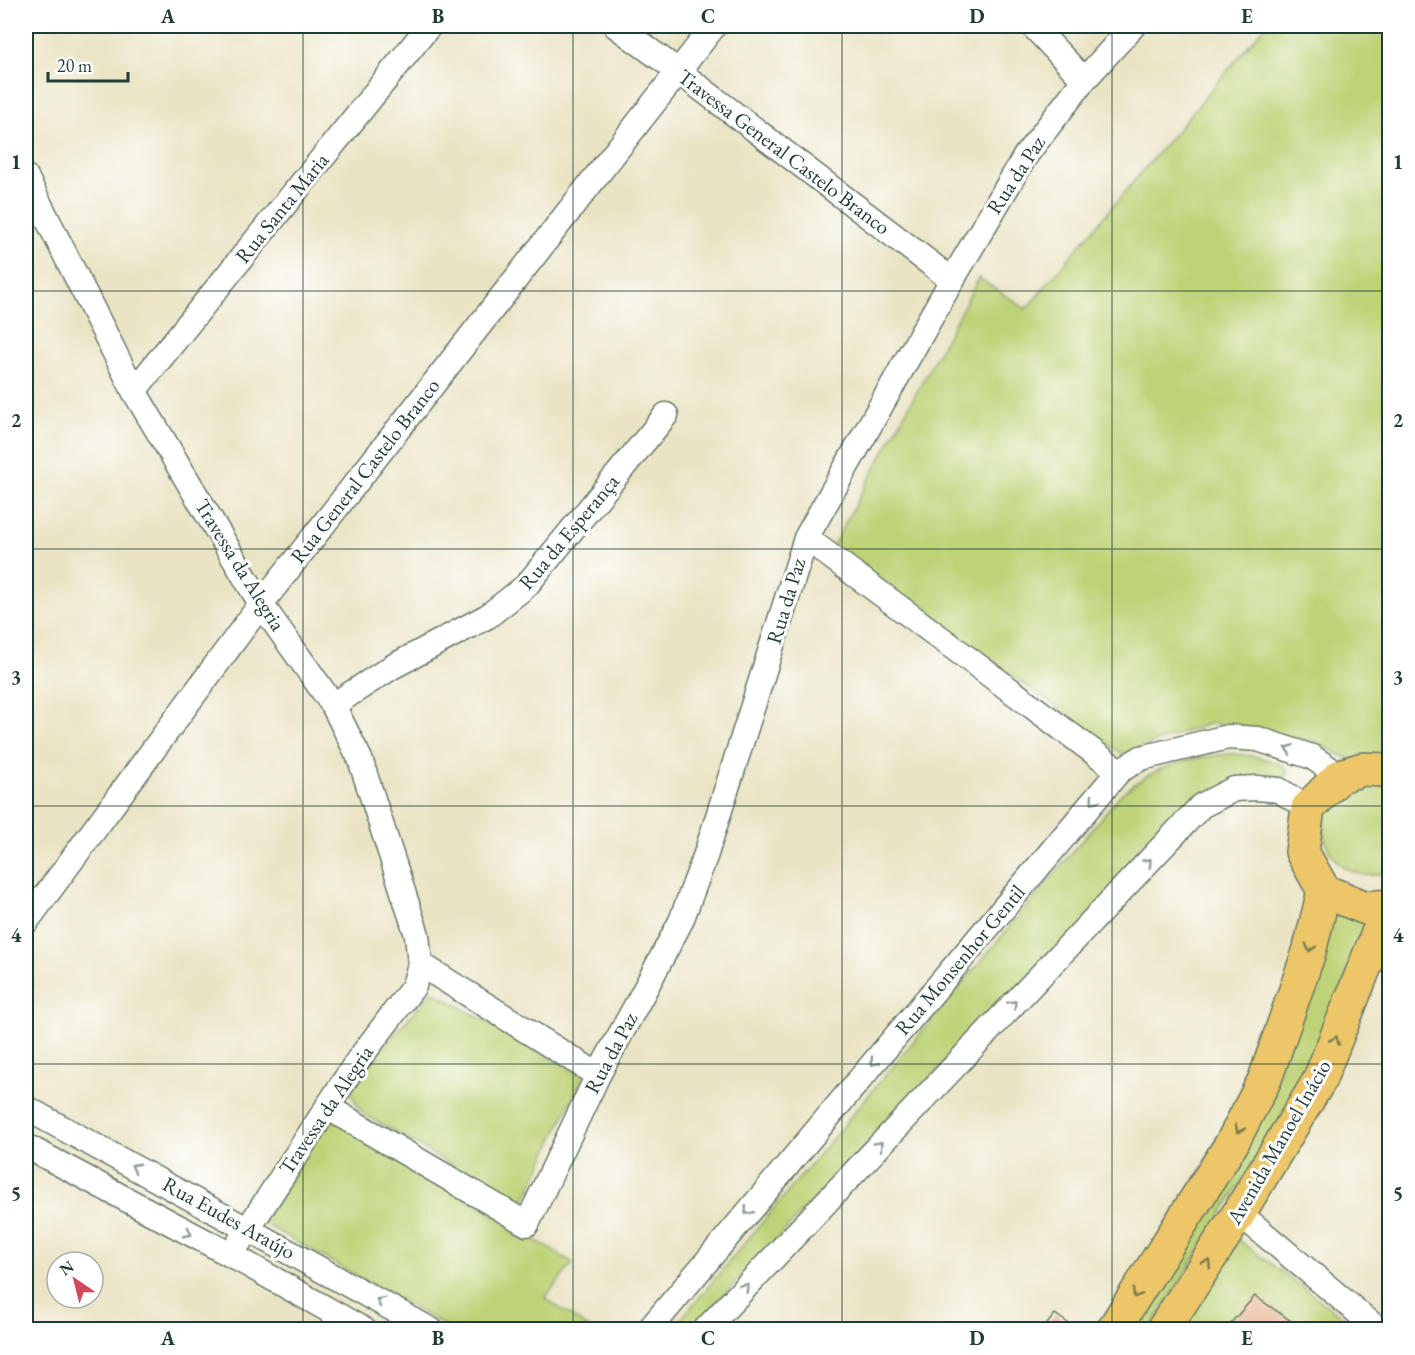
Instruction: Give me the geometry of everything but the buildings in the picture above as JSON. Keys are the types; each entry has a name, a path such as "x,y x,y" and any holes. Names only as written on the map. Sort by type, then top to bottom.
{"main road":[{"path":"1324,891 1302,852 1308,808 1340,776 1362,769 1388,770"},
{"name":"Avenida Manoel Inácio","path":"1113,1329 1232,1143 1265,1079 1309,952 1324,891 1366,908 1389,906 1319,1081 1239,1213 1163,1329"}],"street":[{"name":"Rua Santa Maria","path":"134,391 429,26"},
{"name":"Travessa General Castelo Branco","path":"616,26 952,280"},
{"name":"Rua General Castelo Branco","path":"26,922 261,604 714,26"},
{"path":"1033,26 1084,80"},
{"name":"Rua da Paz","path":"327,1107 528,1224 598,1075 681,921 706,854 806,538 1026,154 1084,80 1133,26"},
{"name":"Travessa da Alegria","path":"26,177 134,391 261,604 333,705 360,759 417,935 420,964 414,986 356,1063 231,1255"},
{"name":"Rua da Esperança","path":"333,705 392,667 488,616 526,586 666,415"},
{"path":"806,538 1119,771"},
{"name":"Rua Monsenhor Gentil","path":"649,1329 1119,771 1141,758 1228,737 1258,738 1312,757 1340,776"},
{"path":"705,1329 1201,806 1234,789 1257,788 1279,790 1308,808"},
{"path":"420,964 598,1075"},
{"name":"Rua Eudes Araújo","path":"26,1108 431,1329"},
{"name":"Rua Eudes Araújo","path":"26,1146 364,1329"},
{"path":"1239,1213 1378,1329 1389,1316"}],"green space":[{"path":"1265,26 1389,26 1389,759 1351,760 1313,741 1211,723 1122,754 832,547 979,278 1026,309"},
{"path":"1234,754 1271,761 1288,772 1285,776 1245,778 950,1058 691,1329 672,1330 1121,794 1147,776 1173,764 1202,757"},
{"path":"1363,782 1389,786 1389,871 1375,875 1350,871 1340,864 1331,854 1324,829 1327,812 1334,799"},
{"path":"1330,911 1368,921 1310,1072 1150,1329 1124,1330"},
{"path":"432,991 583,1076 522,1206 362,1113 351,1094 359,1075"},
{"path":"329,1115 573,1263 545,1298 590,1329 451,1329 263,1223"},
{"path":"1236,1238 1359,1329 1178,1330"}]}
